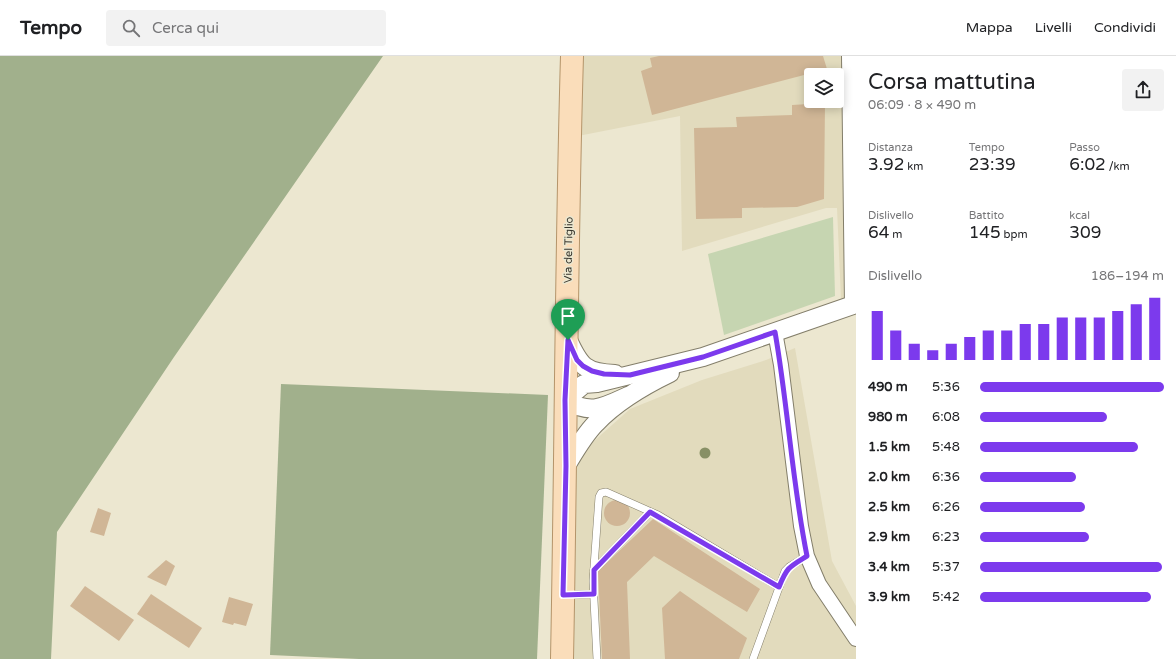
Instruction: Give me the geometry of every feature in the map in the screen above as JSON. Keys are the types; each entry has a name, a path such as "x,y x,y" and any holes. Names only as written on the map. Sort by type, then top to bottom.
{"main road":[{"name":"Via del Tiglio","path":"562,659 566,466 565,400 568,340 572,56"}],"street":[{"path":"628,396 608,406 590,409 582,409 565,400 584,384 597,383 703,357 854,304 851,59"},
{"path":"775,332 781,365 801,526 807,556 819,584 856,639"},
{"path":"568,340 577,360 583,366 592,371 604,374 630,375"},
{"path":"566,466 576,449 596,423 628,396 646,384 703,357"}],"lane":[{"path":"597,659 594,570 599,497 601,493 606,492 650,512 779,587"},
{"path":"594,570 650,512"},
{"path":"753,659 785,571 807,556"},
{"path":"563,595 594,594"}],"shaded area":[{"path":"580,56 856,56 856,294 841,299 837,208 826,208 682,251 680,116 578,136"},
{"path":"795,348 832,561 856,606 856,659 562,659 576,457 630,409 702,380 766,360"}],"green space":[{"path":"0,56 383,56 174,357 57,532 51,659 0,659"},
{"path":"833,217 835,296 724,335 708,254"},
{"path":"281,384 548,395 537,659 359,659 270,655"}],"building":[{"path":"659,56 823,56 827,68 804,68 804,75 652,115 641,71 652,67 650,58"},
{"path":"804,104 804,108 825,108 824,199 797,207 742,208 742,218 696,219 694,128 737,127 736,117 792,115 792,105"},
{"path":"617,500 626,504 630,513 626,522 617,526 608,522 604,513 608,504"},
{"path":"98,508 111,513 104,536 90,532"},
{"path":"653,519 760,589 747,612 654,556 627,582 630,659 602,659 598,571"},
{"path":"166,560 175,566 166,586 147,577"},
{"path":"85,586 134,620 119,641 70,606"},
{"path":"680,591 747,638 739,659 665,659 662,608"},
{"path":"151,594 202,628 189,648 137,614"},
{"path":"229,597 253,604 246,626 222,622"}],"route":[{"path":"775,332 781,365 801,526 807,556 785,571 779,587 658,515 650,512 594,570 594,594 563,595 566,466 565,400 568,340 577,360 583,366 592,371 604,374 630,375 703,357 775,332"}]}
